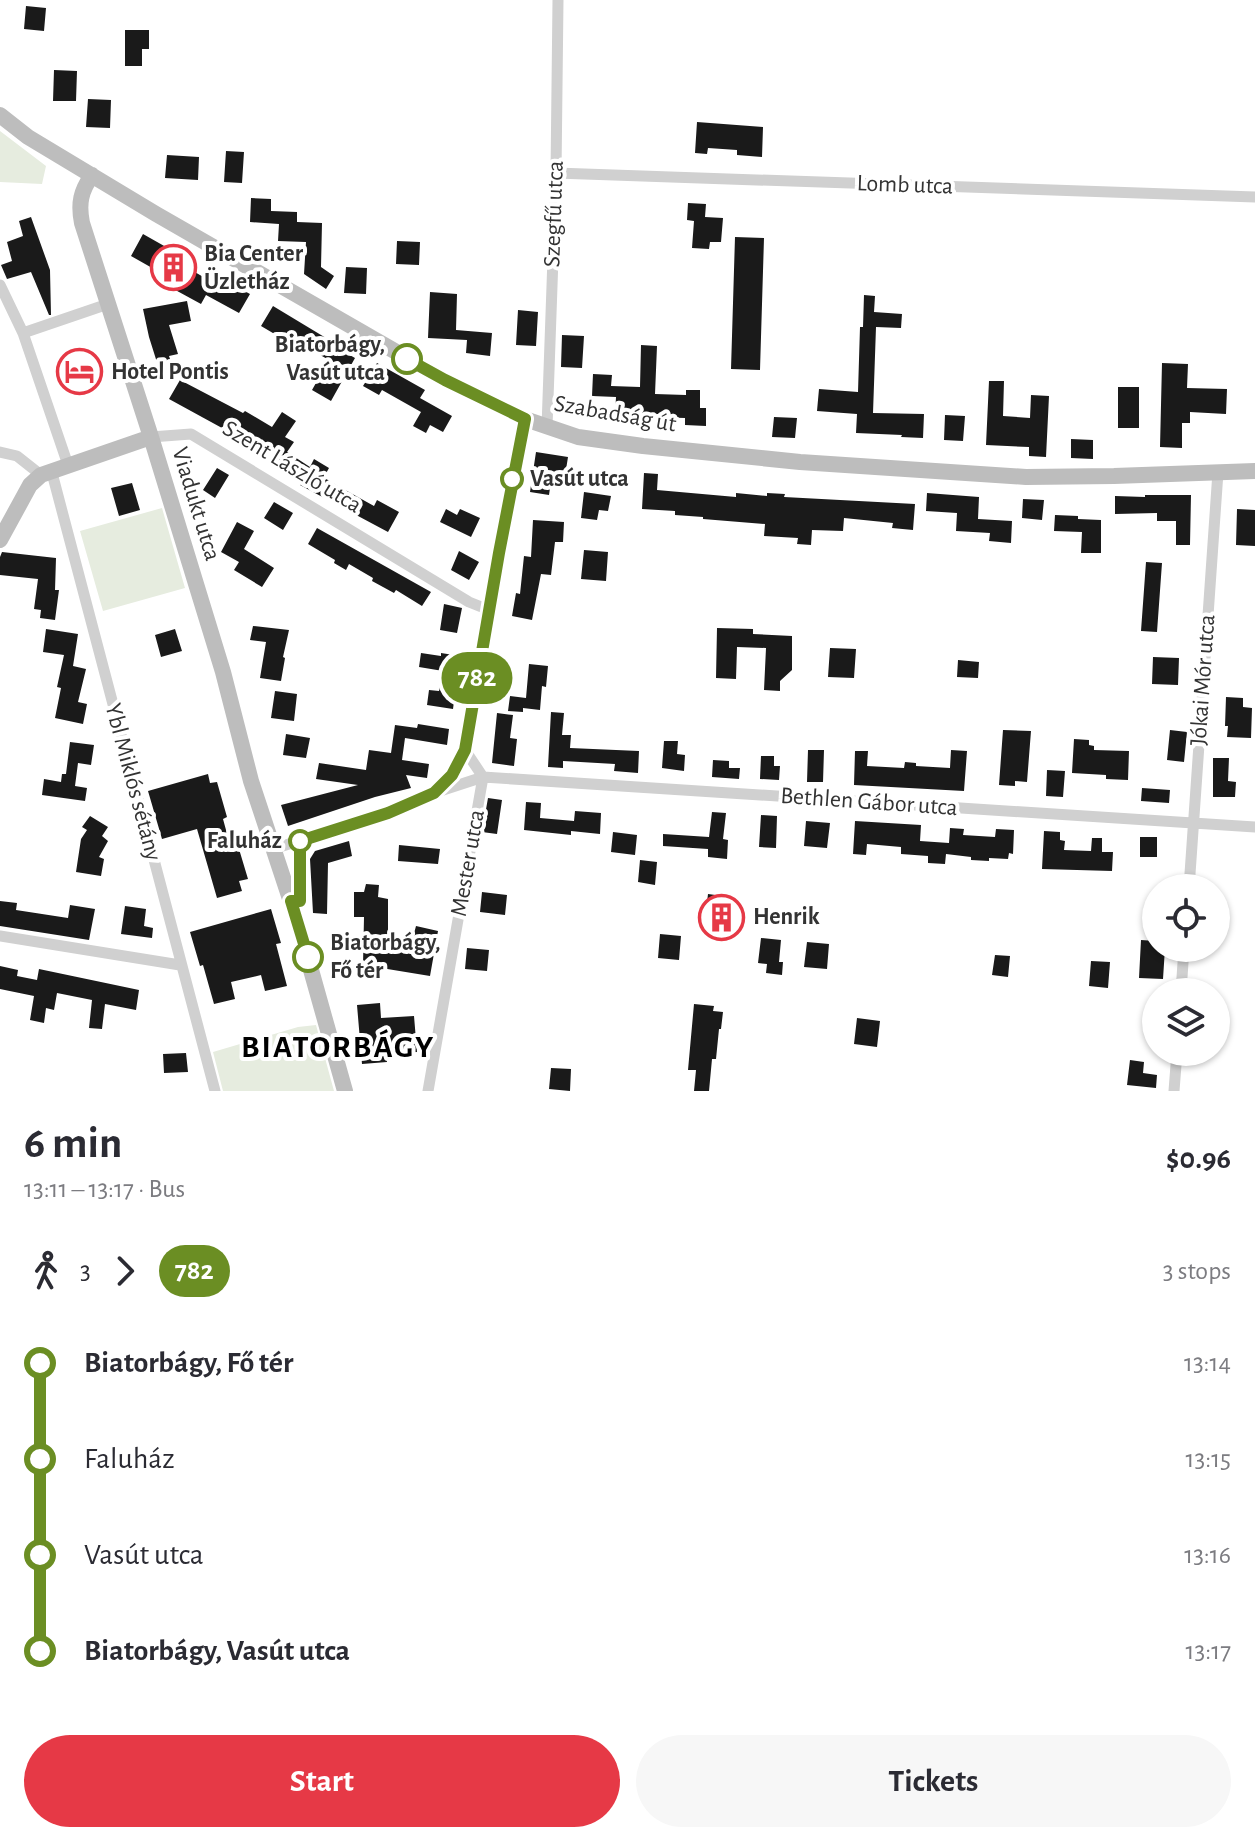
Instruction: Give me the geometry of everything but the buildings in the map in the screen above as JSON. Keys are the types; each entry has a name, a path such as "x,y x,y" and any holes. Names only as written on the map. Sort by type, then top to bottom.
{"main road":[{"name":"Szabadság út","path":"0,115 28,137 156,214 445,380 525,419 578,437 800,462 1026,477 1255,471"},
{"name":"Viadukt utca","path":"92,175 82,189 79,209 223,672 251,781 297,920 345,1091"},
{"name":"Szent László utca","path":"0,540 30,485 46,474 151,437"}],"street":[{"name":"Szegfű utca","path":"547,427 556,173 558,0"},
{"name":"Lomb utca","path":"556,173 1255,197"},
{"path":"0,285 23,333 68,465"},
{"path":"23,333 108,304"},
{"path":"273,849 388,813 434,793 452,775 465,750 525,419"},
{"name":"Szent László utca","path":"151,437 191,434 469,602 489,610"},
{"path":"0,452 17,456 46,474"},
{"name":"Jókai Mór utca","path":"1190,874 1218,472"},
{"name":"Ybl Miklós sétány","path":"46,474 126,750 215,1091"},
{"path":"465,750 483,777"},
{"name":"Bethlen Gábor utca","path":"434,793 483,777 1255,827"},
{"name":"Mester utca","path":"428,1091 483,777"},
{"path":"0,936 180,965"},
{"path":"1174,1091 1176,1066"}],"shaded area":[{"path":"0,131 46,166 42,184 0,182"},
{"path":"162,508 185,588 103,611 80,531"},
{"path":"316,1025 334,1091 223,1091 213,1052 298,1027"}],"bus line":[{"name":"782","path":"308,957 291,901 300,901 300,841 388,813 434,793 452,775 465,750 525,419 407,359"}],"place":[{"name":"Bia Center Üzletház","path":"173,268"},
{"name":"Biatorbágy, Vasút utca","path":"407,359"},
{"name":"Hotel Pontis","path":"80,372"},
{"name":"Vasút utca","path":"512,479"},
{"name":"Faluház","path":"300,841"},
{"name":"Henrik","path":"722,917"},
{"name":"Biatorbágy, Fő tér","path":"308,957"}],"district":[{"name":"BIATORBÁGY","path":"338,1047"}]}
